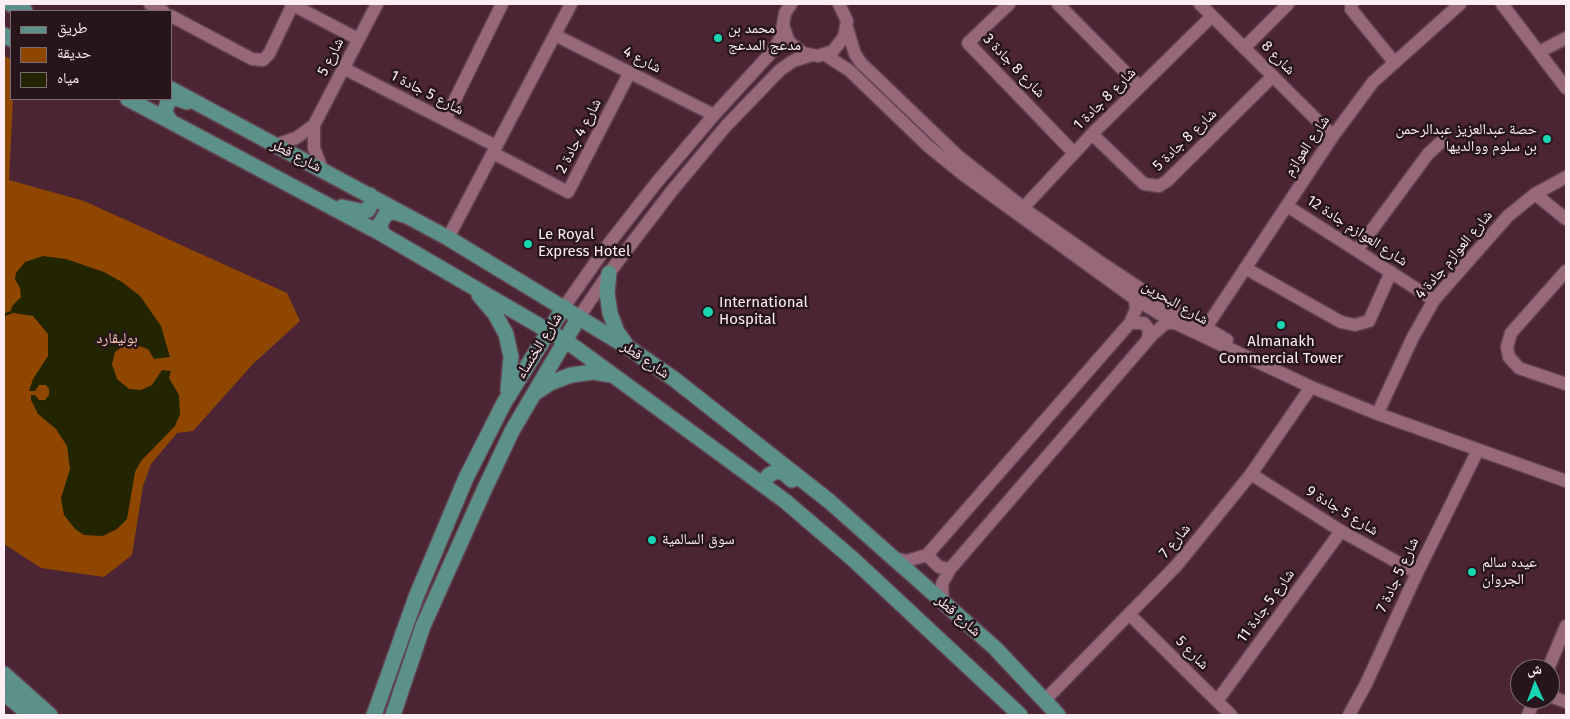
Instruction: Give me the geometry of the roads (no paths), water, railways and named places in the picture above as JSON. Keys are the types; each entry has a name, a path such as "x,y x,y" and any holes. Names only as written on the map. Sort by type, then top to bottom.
{"main road":[{"path":"10,4 23,10"},
{"name":"شارع قطر","path":"172,90 448,238 564,307 674,379 829,501 995,648 1058,715"},
{"path":"172,99 176,98 212,111"},
{"name":"شارع قطر","path":"130,100 382,234 565,340 785,501 854,560 1020,715"},
{"path":"170,100 165,105 165,112 170,121"},
{"path":"323,204 360,211 368,210 371,206 370,195"},
{"path":"382,234 380,224 386,214 394,212 414,219"},
{"path":"609,273 607,293 610,313 617,332 629,348"},
{"path":"461,279 480,296 495,314 506,334 511,357 510,380 504,403"},
{"name":"شارع الخنساء","path":"374,715 413,606 466,478 504,403 564,307"},
{"name":"شارع الخنساء","path":"393,715 423,626 485,488 532,395 579,317"},
{"path":"532,395 550,383 571,375 593,372 614,375"},
{"path":"762,484 772,472 784,472 816,499 829,501"},
{"path":"4,674 50,715"},
{"path":"4,693 30,715"}],"street":[{"path":"150,4 162,10"},
{"path":"172,17 252,59 263,60 269,54 292,4 358,38"},
{"name":"شارع 5","path":"275,145 296,138 314,124 377,4"},
{"path":"444,120 502,4"},
{"path":"448,238 571,4"},
{"name":"شارع البحرين","path":"839,4 847,24 855,54 861,63 958,156 1023,208 1135,285 1205,329 1319,381 1381,406 1566,473"},
{"path":"818,55 840,44 853,4"},
{"name":"شارع 8 جادة 3","path":"1009,4 968,43 1074,152"},
{"path":"1058,4 1140,87"},
{"name":"شارع 8","path":"1200,4 1333,136"},
{"path":"1244,48 1288,4"},
{"path":"1352,4 1351,9 1394,62"},
{"name":"شارع العوازم","path":"1205,329 1333,136 1372,82 1460,4"},
{"path":"1502,4 1566,88"},
{"name":"شارع البحرين","path":"785,12 789,42 803,53 818,55 850,71 928,146 965,176 1135,299 1175,323 1311,387 1378,414 1566,481"},
{"name":"شارع الخنساء","path":"564,307 607,246 714,115 769,55 778,41 785,12"},
{"name":"شارع 8 جادة 1","path":"1023,208 1074,152 1212,16"},
{"name":"شارع 4","path":"555,35 714,115"},
{"path":"1539,52 1566,38"},
{"name":"شارع الخنساء","path":"579,317 609,273 671,192 761,89 780,70 793,61 818,55"},
{"name":"شارع 5 جادة 1","path":"343,68 444,120 495,150"},
{"name":"شارع 4 جادة 2","path":"495,150 568,192 630,72"},
{"name":"شارع 8 جادة 5","path":"1092,134 1140,181 1149,186 1159,186 1167,181 1273,76"},
{"name":"شارع 5","path":"314,124 314,148 322,169"},
{"path":"1357,250 1428,154 1441,142"},
{"name":"شارع العوازم جادة 4","path":"1381,406 1413,336 1434,300 1508,216 1535,194 1566,177"},
{"path":"1535,194 1566,219"},
{"name":"شارع العوازم جادة 12","path":"1287,206 1434,300"},
{"path":"1245,268 1341,322 1356,325 1369,321 1391,272"},
{"path":"1566,271 1511,333 1507,347 1509,357 1519,368 1566,384"},
{"path":"893,558 907,561 927,555 1130,322 1136,309 1135,299"},
{"path":"1130,322 1144,323 1149,330 1148,340"},
{"path":"943,603 942,584 950,569 1148,340 1166,323 1175,323"},
{"name":"شارع 7","path":"1045,700 1130,615 1177,564 1251,474 1311,387"},
{"name":"شارع 5 جادة 7","path":"1349,715 1366,684 1478,450"},
{"name":"شارع 5 جادة 9","path":"1251,474 1341,531 1417,574"},
{"name":"شارع 5 جادة 11","path":"1217,701 1341,531"},
{"path":"927,555 939,567 950,569"},
{"name":"شارع 5","path":"1130,615 1231,715"},
{"path":"1552,659 1566,626"}],"water":[{"path":"43,256 66,259 104,272 122,282 140,296 161,326 170,357 154,359 148,349 136,345 135,338 115,352 112,364 117,379 129,389 141,390 152,385 162,370 171,371 169,378 179,395 180,414 175,426 141,461 135,472 127,519 117,529 103,536 84,535 75,529 64,515 61,498 70,469 67,446 56,429 38,414 31,400 31,395 35,395 39,400 45,400 49,395 49,389 46,385 39,385 35,391 29,391 33,379 48,356 48,334 33,316 14,313 11,310 12,306 21,297 20,288 15,279 16,273 25,262"}],"waterway":[{"path":"4,315 12,312"}],"place":[{"name":"محمد بن مدعج المدعج","path":"718,38"},
{"name":"حصة عبدالعزيز عبدالرحمن بن سلوم ووالديها","path":"1547,139"},
{"name":"Le Royal Express Hotel","path":"528,244"},
{"name":"International Hospital","path":"708,312"},
{"name":"Almanakh Commercial Tower","path":"1281,325"},
{"name":"سوق السالمية","path":"652,540"},
{"name":"عيده سالم الجروان","path":"1472,572"}],"park label":[{"name":"بوليڤارد","path":"117,339"}]}
